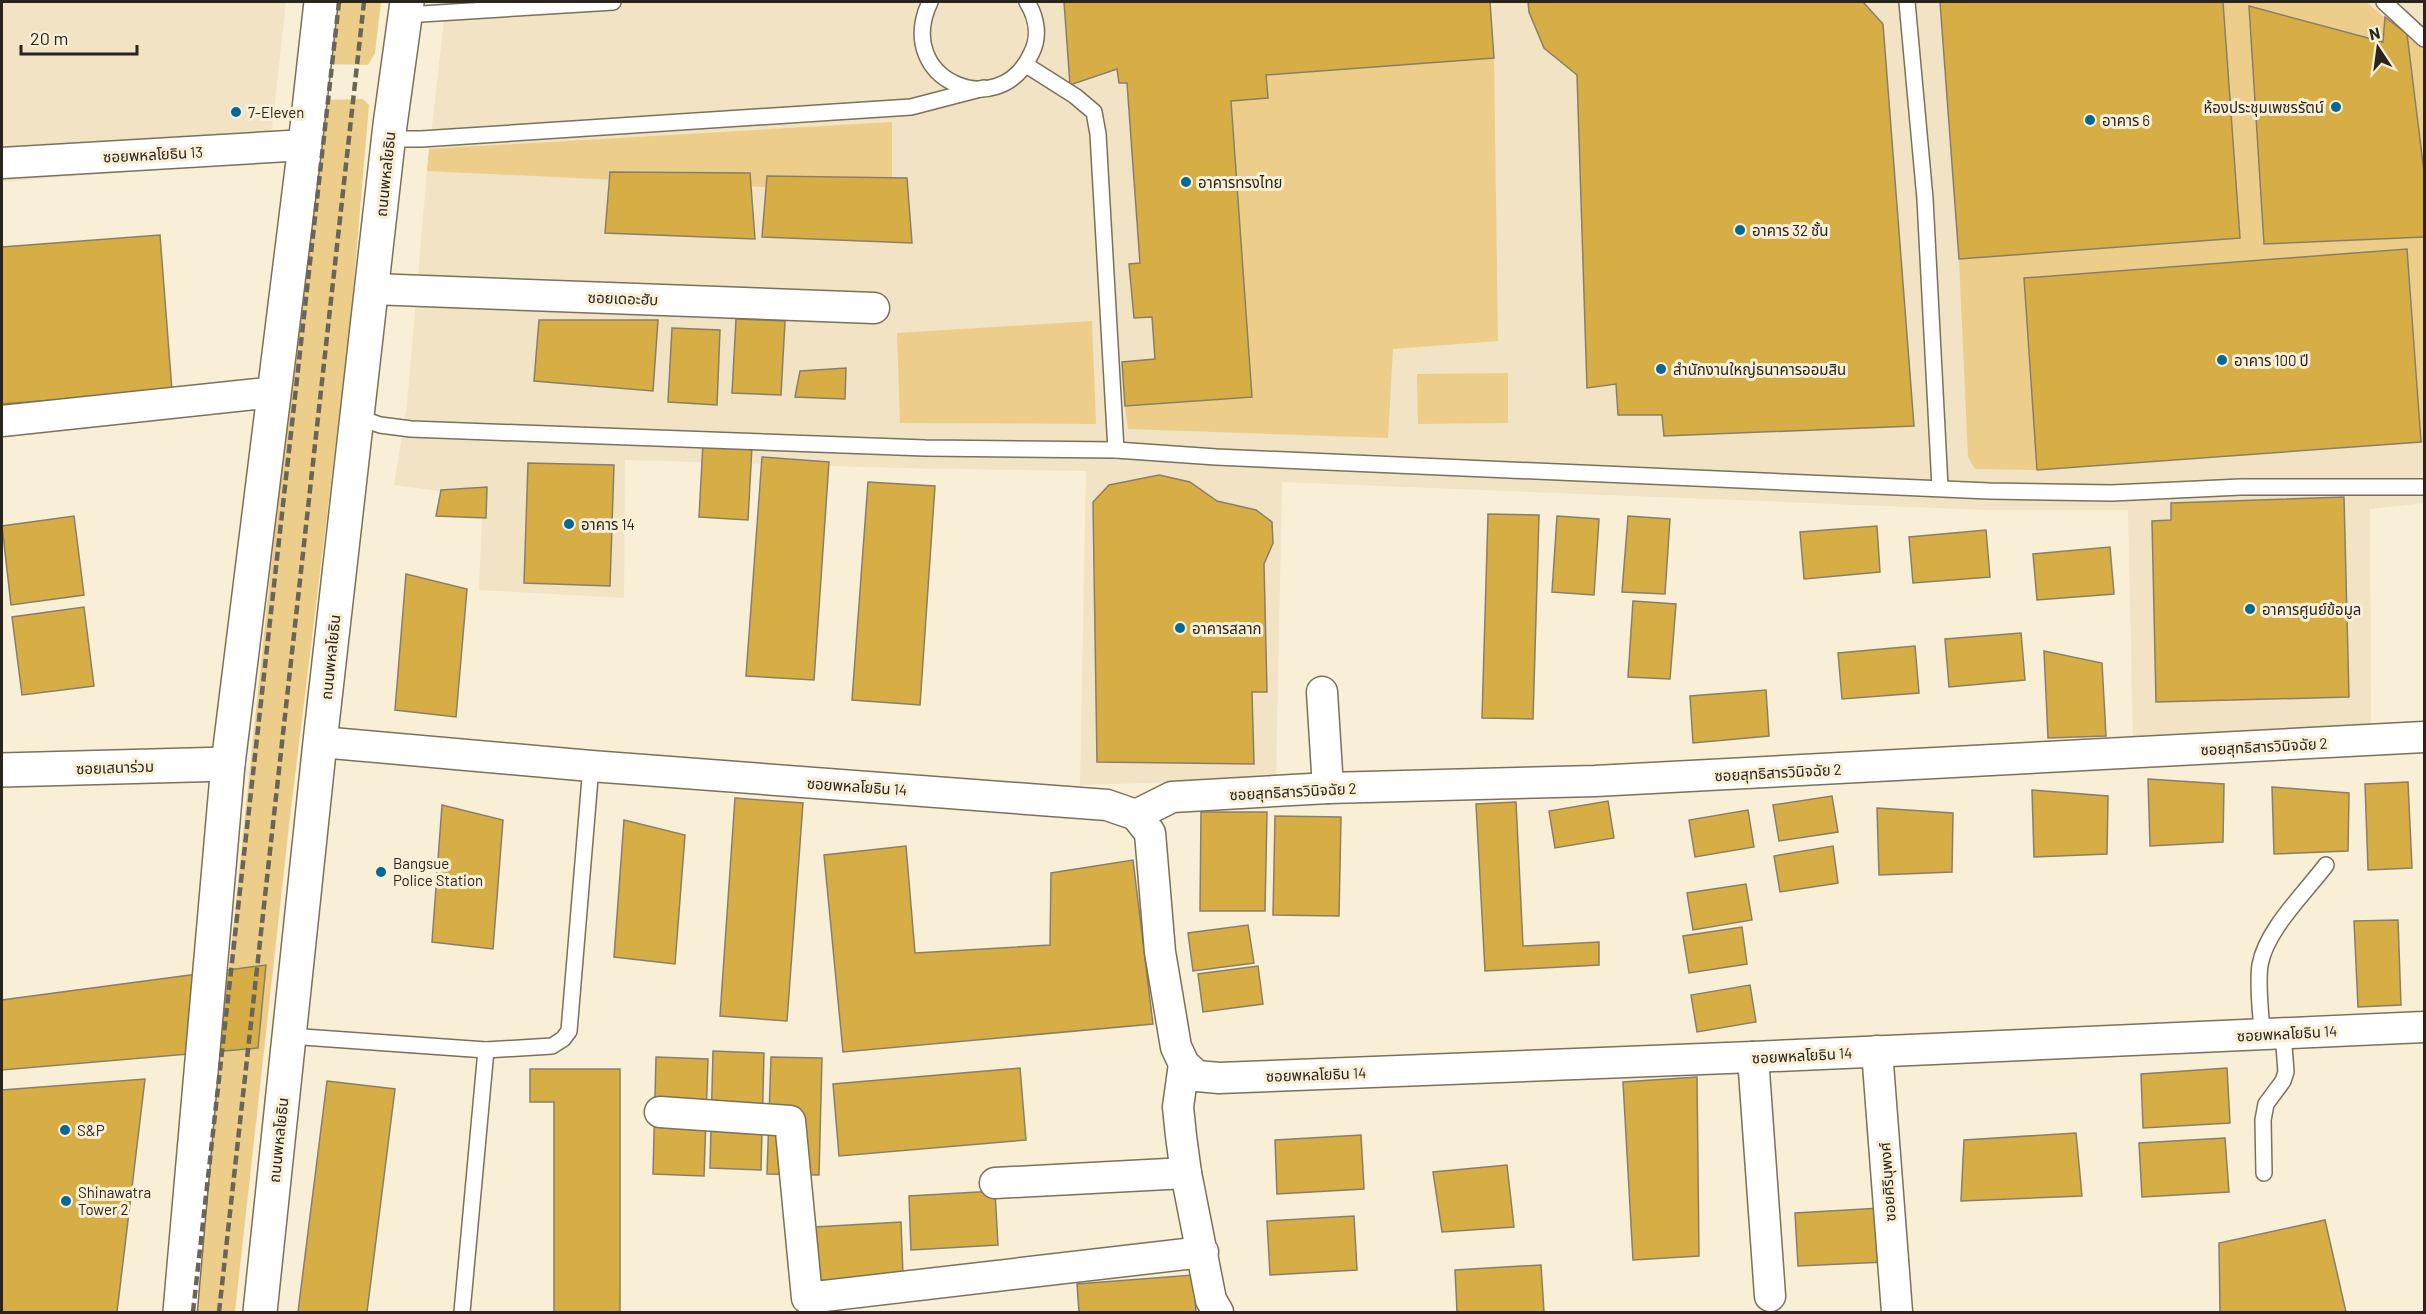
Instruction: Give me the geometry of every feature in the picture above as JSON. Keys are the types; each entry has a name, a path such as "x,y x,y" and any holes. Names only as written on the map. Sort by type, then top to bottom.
{"main road":[{"path":"180,1312 228,764 321,2"},
{"name":"ถนนพหลโยธิน","path":"260,1312 320,742 406,8"},
{"name":"ซอยเสนาร่วม","path":"2,770 228,764"}],"street":[{"name":"ซอยพหลโยธิน 13","path":"2,163 305,145"},
{"name":"ซอยเดอะฮับ","path":"372,289 874,308"},
{"path":"2,421 275,392"},
{"path":"1322,692 1328,788"},
{"name":"ซอยสุทธิสารวินิจฉัย 2","path":"1136,815 1172,797 1328,788 1595,781 2424,737"},
{"name":"ซอยพหลโยธิน 14","path":"320,742 591,766 1107,805 1136,815"},
{"path":"1136,815 1150,833 1160,952 1176,1047 1184,1064 1178,1107 1186,1173 1203,1251 1210,1300 1218,1312"},
{"name":"ซอยพหลโยธิน 14","path":"1184,1064 1197,1076 1219,1078 2424,1027"},
{"name":"ซอยศิรินุพงศ์","path":"1877,1051 1897,1312"},
{"path":"1753,1057 1770,1296"},
{"path":"660,1112 790,1121 807,1298 1203,1251"},
{"path":"995,1183 1186,1173"}],"lane":[{"path":"406,8 613,2"},
{"path":"930,2 923,20 921,38 926,57 938,73 954,84 974,89 994,88 1012,79 1026,65 1035,48 1037,27 1027,2"},
{"path":"1907,2 1924,199 1940,487"},
{"path":"2384,2 2424,39"},
{"path":"1026,65 1075,96 1094,112 1098,134 1116,450"},
{"path":"389,139 421,139 911,107 984,88"},
{"path":"357,417 380,425 411,429 925,448 1116,450 1216,457 2112,493 2241,487 2424,487"},
{"path":"289,1036 486,1050 552,1046 563,1039 569,1030 591,766"},
{"path":"2264,1173 2263,1120 2266,1104 2283,1081 2286,1072 2272,1033 2260,967 2264,948 2326,865"},
{"path":"462,1312 486,1050"}],"shaded area":[{"path":"2,2 286,2 268,164 225,163 2,182"},
{"path":"328,2 381,2 375,53 368,65 321,64"},
{"name":"สำนักงานใหญ่ธนาคารออมสิน","path":"446,2 2424,2 2424,503 2370,509 2371,730 2133,738 2128,510 1986,510 1282,482 1276,779 1080,785 1086,471 625,460 624,598 479,590 483,497 394,485 407,405 427,171"},
{"path":"1225,2 1490,2 1494,58 1498,341 1393,349 1388,438 1128,429 1125,406 1171,375 1231,101"},
{"path":"2223,2 2366,2 2424,50 2424,443 2421,442 2406,249 2024,278 2037,470 1975,469 1968,457 1959,259 2240,238"},
{"path":"363,99 369,105 350,328 290,817 235,1312 193,1312 320,100"},
{"path":"892,122 892,193 427,171 429,149"},
{"path":"1092,321 1096,424 900,423 897,333"},
{"path":"1508,373 1508,423 1418,424 1417,374"}],"building":[{"name":"อาคารทรงไทย","path":"1064,2 1490,2 1494,58 1266,75 1268,98 1231,101 1252,397 1125,406 1122,362 1155,359 1152,317 1134,318 1129,264 1140,263 1127,83 1119,83 1117,69 1070,85"},
{"name":"อาคาร 32 ชั้น","path":"1528,2 1863,2 1883,24 1914,426 1664,436 1662,415 1618,415 1616,384 1587,388 1577,75 1544,48 1529,12"},
{"name":"อาคาร 6","path":"1940,2 2223,2 2240,238 1959,259"},
{"name":"ห้องประชุมเพชรรัตน์","path":"2249,6 2383,42 2385,17 2407,34 2424,172 2424,237 2264,244"},
{"path":"610,172 750,173 755,239 605,233"},
{"path":"767,176 907,178 912,243 762,237"},
{"path":"160,235 172,391 2,404 2,247"},
{"name":"อาคาร 100 ปี","path":"2407,249 2421,442 2037,470 2024,278"},
{"path":"736,319 785,321 781,395 732,393"},
{"path":"539,320 658,320 653,391 534,381"},
{"path":"672,328 720,330 717,405 668,402"},
{"path":"846,368 845,399 795,397 800,371"},
{"path":"703,443 752,446 748,520 699,517"},
{"path":"762,457 829,462 814,680 746,676"},
{"name":"อาคาร 14","path":"528,463 614,465 610,586 524,583"},
{"name":"อาคารสลาก","path":"1159,475 1190,482 1217,501 1256,510 1272,522 1273,543 1264,564 1267,692 1252,692 1254,764 1097,762 1093,502 1109,485"},
{"path":"868,482 935,486 920,705 852,700"},
{"path":"487,487 486,518 436,516 441,490"},
{"name":"อาคารศูนย์ข้อมูล","path":"2344,497 2349,697 2156,702 2152,521 2171,520 2171,503"},
{"path":"1488,514 1539,515 1533,719 1482,718"},
{"path":"74,516 84,595 11,605 2,526"},
{"path":"1557,516 1599,519 1594,595 1552,592"},
{"path":"1628,516 1670,519 1665,594 1622,592"},
{"path":"1877,526 1880,572 1804,579 1800,532"},
{"path":"1986,530 1990,577 1913,583 1909,537"},
{"path":"2110,547 2114,594 2037,600 2033,554"},
{"path":"406,574 467,589 456,717 395,710"},
{"path":"1633,601 1676,604 1670,679 1628,677"},
{"path":"84,607 94,686 22,695 12,617"},
{"path":"2021,633 2025,680 1949,687 1945,639"},
{"path":"1915,646 1919,693 1842,699 1838,653"},
{"path":"2044,651 2102,663 2106,736 2048,738"},
{"path":"1766,690 1769,736 1693,743 1690,696"},
{"path":"2148,779 2224,784 2223,842 2150,846"},
{"path":"2408,782 2412,868 2368,870 2365,784"},
{"path":"2272,787 2349,793 2348,851 2274,854"},
{"path":"2032,790 2108,796 2107,854 2034,857"},
{"path":"1832,796 1838,832 1779,841 1773,805"},
{"path":"735,798 803,803 787,1021 720,1016"},
{"path":"1608,801 1614,838 1555,848 1549,811"},
{"path":"1516,802 1523,946 1599,942 1599,965 1485,971 1476,804"},
{"path":"442,805 503,820 493,949 432,942"},
{"path":"1877,808 1953,813 1952,872 1879,875"},
{"path":"1748,810 1754,847 1695,857 1689,820"},
{"path":"1201,812 1267,812 1265,911 1200,911"},
{"path":"1275,816 1341,817 1339,916 1273,915"},
{"path":"624,820 685,835 675,964 614,957"},
{"path":"906,846 915,953 1050,945 1051,873 1133,860 1153,1024 843,1052 824,855"},
{"path":"1833,846 1838,883 1780,892 1774,856"},
{"path":"1746,884 1752,920 1693,930 1687,893"},
{"path":"2398,920 2401,1005 2358,1007 2354,921"},
{"path":"1248,925 1254,963 1193,971 1188,933"},
{"path":"1742,927 1747,964 1689,973 1683,936"},
{"path":"266,965 258,1048 2,1070 2,1000"},
{"path":"1258,966 1263,1004 1203,1012 1198,974"},
{"path":"1750,985 1756,1022 1697,1032 1691,995"},
{"path":"713,1051 764,1053 761,1170 710,1168"},
{"path":"656,1057 708,1059 704,1176 653,1174"},
{"path":"771,1057 822,1058 819,1175 767,1174"},
{"path":"1020,1068 1026,1140 839,1156 833,1084"},
{"path":"2227,1068 2230,1123 2143,1128 2141,1074"},
{"path":"530,1069 620,1069 620,1312 554,1312 554,1102 530,1102"},
{"path":"1697,1077 1699,1256 1633,1260 1623,1082"},
{"name":"Shinawatra Tower 2","path":"145,1079 117,1312 2,1312 2,1090"},
{"path":"327,1081 395,1089 367,1312 298,1312"},
{"path":"2076,1133 2082,1196 1961,1201 1964,1140"},
{"path":"1361,1135 1364,1189 1277,1194 1275,1140"},
{"path":"2225,1138 2229,1192 2142,1197 2139,1143"},
{"path":"1507,1165 1514,1227 1442,1232 1433,1172"},
{"path":"995,1191 998,1245 911,1250 909,1196"},
{"path":"1881,1208 1885,1262 1798,1266 1795,1213"},
{"path":"1354,1216 1357,1270 1270,1275 1267,1221"},
{"path":"2325,1220 2346,1312 2220,1312 2219,1243"},
{"path":"901,1222 903,1276 817,1282 814,1227"},
{"path":"1541,1265 1544,1312 1457,1312 1455,1270"},
{"path":"1193,1275 1196,1312 1079,1312 1077,1284"}],"railway":[{"path":"193,1312 339,2"},
{"path":"219,1312 364,2"}],"place":[{"name":"ห้องประชุมเพชรรัตน์","path":"2336,107"},
{"name":"7-Eleven","path":"236,112"},
{"name":"อาคาร 6","path":"2090,120"},
{"name":"อาคารทรงไทย","path":"1186,182"},
{"name":"อาคาร 32 ชั้น","path":"1740,230"},
{"name":"อาคาร 100 ปี","path":"2222,360"},
{"name":"สำนักงานใหญ่ธนาคารออมสิน","path":"1661,369"},
{"name":"อาคาร 14","path":"569,524"},
{"name":"อาคารศูนย์ข้อมูล","path":"2250,609"},
{"name":"อาคารสลาก","path":"1180,628"},
{"name":"Bangsue Police Station","path":"381,872"},
{"name":"S&P","path":"65,1130"},
{"name":"Shinawatra Tower 2","path":"66,1201"}]}
